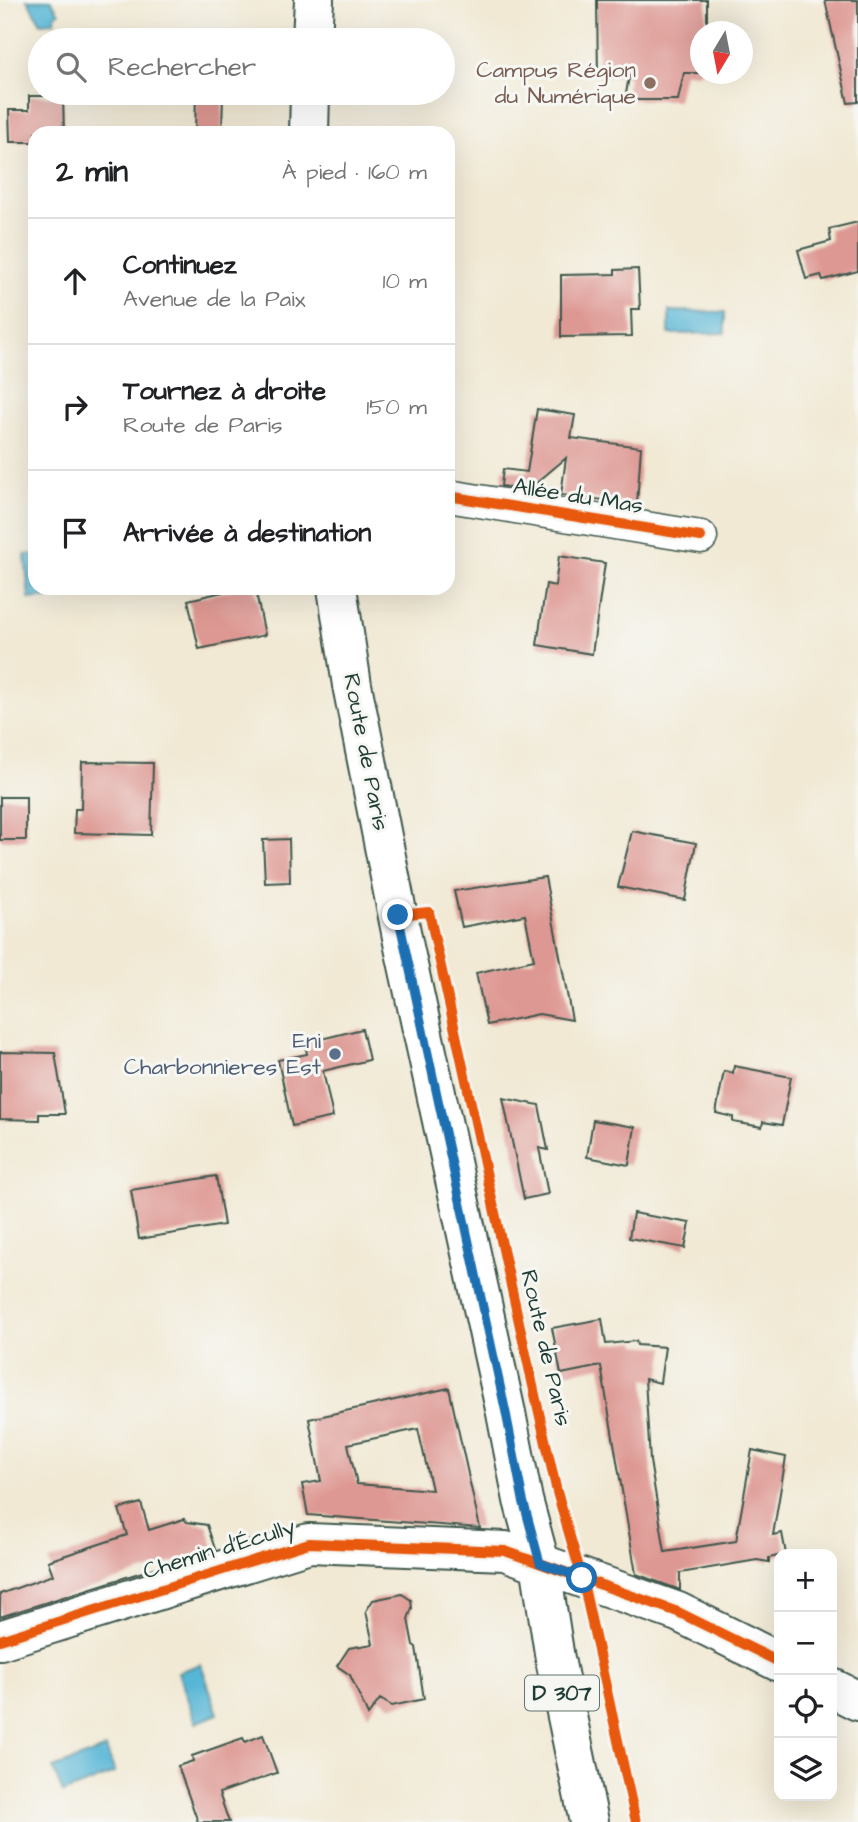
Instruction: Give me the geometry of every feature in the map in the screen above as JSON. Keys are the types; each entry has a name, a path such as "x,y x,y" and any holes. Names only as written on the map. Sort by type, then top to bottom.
{"main road":[{"path":"313,28 314,0"},
{"path":"309,126 310,105"},
{"name":"Route de Paris","path":"338,595 352,685 404,947 523,1500 540,1563 557,1670 590,1822"},
{"name":"Chemin d'Écully","path":"0,1640 309,1543 506,1551 678,1612 774,1660"},
{"path":"837,1690 858,1701"}],"street":[{"name":"Allée du Mas","path":"455,497 701,537"}],"water":[{"path":"27,0 51,0 59,13 55,15 54,22 41,23"},
{"path":"669,311 725,312 725,333 669,334"},
{"path":"25,555 28,555 28,588"},
{"path":"29,595 51,595 51,597 29,599"},
{"path":"201,1664 218,1714 196,1723 178,1672"},
{"path":"106,1748 115,1773 63,1793 53,1768"}],"building":[{"path":"597,0 707,0 707,21 690,21 690,73 684,73 678,100 625,100 629,76 598,77"},
{"path":"825,0 858,0 858,102 848,103"},
{"path":"29,105 63,105 64,126 28,126 28,142 10,142 9,110 29,110"},
{"path":"196,105 223,105 222,126 195,126"},
{"path":"858,222 858,271 823,280 821,275 806,279 798,250 831,241 829,229"},
{"path":"638,269 640,309 631,309 632,336 561,337 561,275 615,274 615,270"},
{"path":"537,409 575,415 571,438 641,447 637,504 561,495 566,458 528,490 501,486 503,469 527,472"},
{"path":"559,556 605,563 592,654 537,645 546,584 555,586"},
{"path":"210,595 256,595 265,635 199,649 188,600"},
{"path":"82,762 153,763 151,835 74,833 75,809 81,809"},
{"path":"0,797 26,797 26,840 0,840"},
{"path":"632,831 696,843 685,900 618,887"},
{"path":"289,839 290,882 265,883 263,840"},
{"path":"545,877 572,1020 539,1014 487,1025 476,973 534,960 525,915 462,927 454,891"},
{"path":"362,1029 369,1060 323,1071 333,1117 292,1126 278,1060 307,1054 305,1043"},
{"path":"0,1052 55,1053 65,1114 39,1114 39,1120 0,1119"},
{"path":"734,1066 791,1077 782,1125 763,1122 762,1127 733,1122 733,1117 716,1113 724,1071 733,1073"},
{"path":"503,1098 539,1105 548,1150 539,1148 548,1194 524,1199"},
{"path":"593,1120 635,1127 629,1165 587,1157"},
{"path":"216,1176 224,1225 139,1239 131,1190"},
{"path":"633,1213 690,1223 685,1248 629,1238"},
{"path":"602,1319 606,1344 636,1341 637,1345 665,1347 660,1383 645,1379 650,1461 665,1552 736,1541 752,1450 786,1457 773,1535 782,1533 785,1549 774,1549 774,1557 769,1558 769,1562 757,1560 680,1573 680,1590 636,1574 601,1366 561,1374 552,1328"},
{"path":"449,1388 480,1528 308,1515 302,1484 321,1481 309,1419","holes":["418,1429 432,1490 357,1484 348,1444"]},
{"path":"141,1503 149,1530 184,1519 187,1522 207,1525 215,1549 0,1617 0,1594 53,1575 48,1561 127,1535 119,1509"},
{"path":"402,1594 411,1600 412,1608 408,1619 413,1645 416,1647 424,1699 392,1706 380,1699 368,1715 350,1675 337,1666 349,1648 373,1644 366,1611 373,1600"},
{"path":"263,1735 277,1773 219,1793 229,1822 198,1822 178,1766 193,1761 192,1756 243,1738 245,1742"}],"cycle path":[{"path":"455,497 701,537"},
{"path":"398,915 429,912 557,1492 582,1578 636,1822"},
{"path":"0,1640 309,1543 505,1551 678,1612 774,1660"}],"place":[{"name":"Campus Région du Numérique","path":"650,83"},
{"name":"Eni Charbonnieres Est","path":"335,1054"}],"route":[{"path":"398,915 523,1500 540,1563 582,1578"}]}
